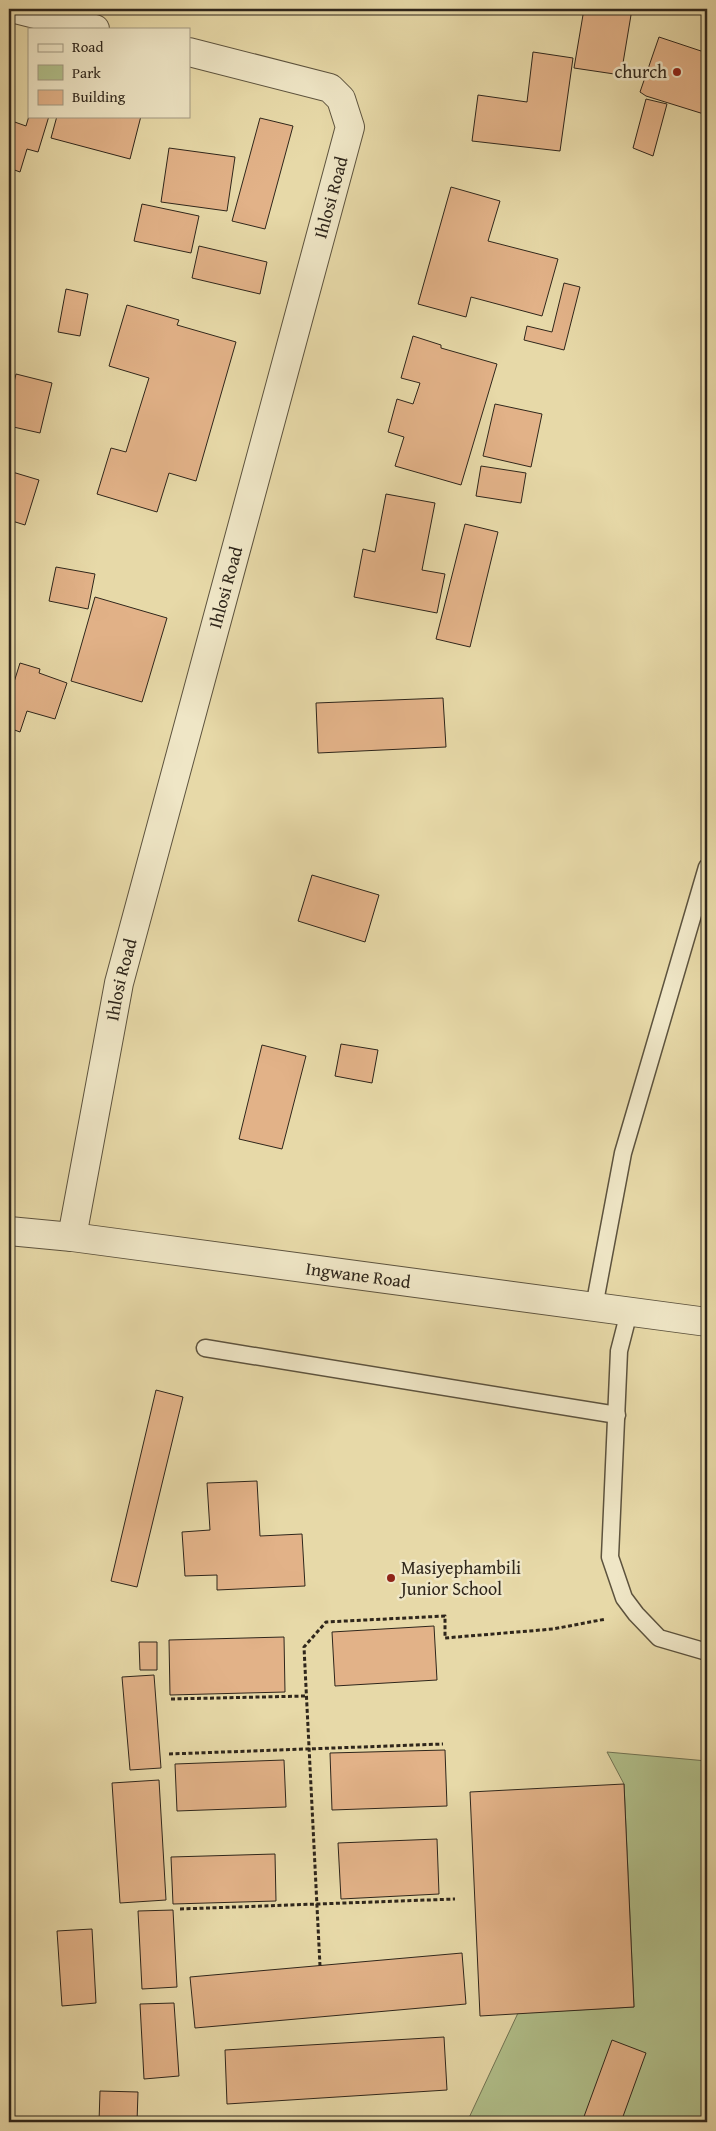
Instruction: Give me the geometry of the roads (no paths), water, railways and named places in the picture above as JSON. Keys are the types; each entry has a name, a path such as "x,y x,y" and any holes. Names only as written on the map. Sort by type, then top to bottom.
{"street":[{"path":"15,9 91,28"},
{"name":"Ihlosi Road","path":"72,1238 119,983 350,127 341,100 330,88 190,52"},
{"name":"Ingwane Road","path":"9,1231 707,1322"}],"lane":[{"path":"594,1307 623,1153 707,866"},
{"path":"630,1312 620,1351 610,1557 624,1598 636,1614 660,1638 707,1652"},
{"path":"205,1348 617,1415"}],"place":[{"name":"church","path":"677,72"},
{"name":"Masiyephambili Junior School","path":"391,1578"}]}
